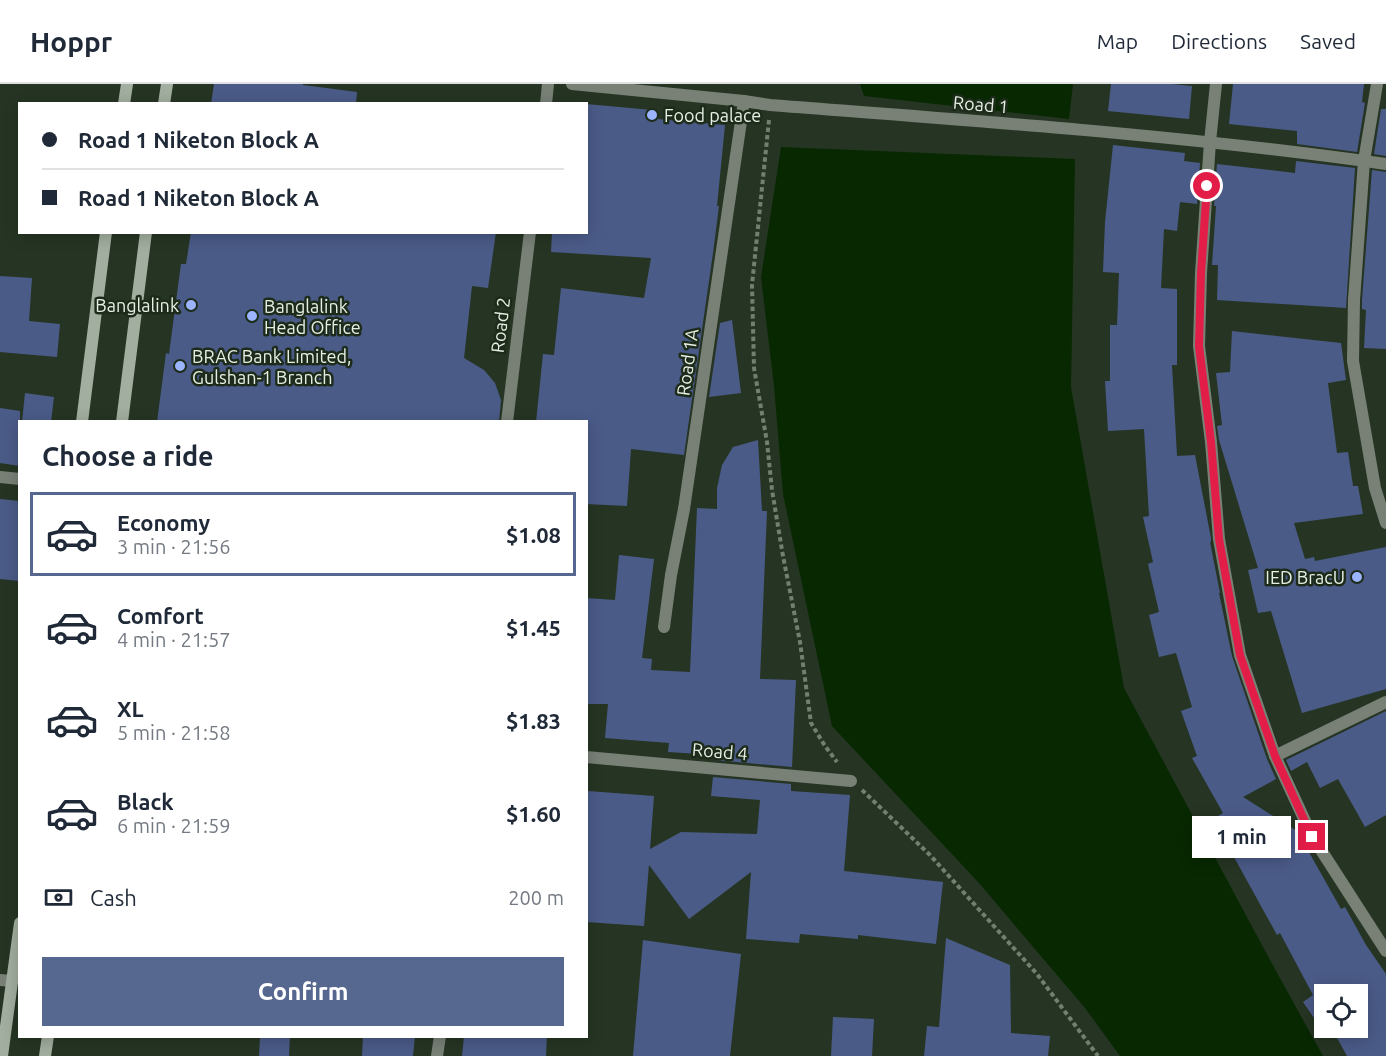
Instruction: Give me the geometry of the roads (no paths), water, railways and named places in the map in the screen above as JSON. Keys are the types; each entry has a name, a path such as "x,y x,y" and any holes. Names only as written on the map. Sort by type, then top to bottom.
{"main road":[{"path":"124,102 127,84"},
{"path":"164,102 167,84"},
{"path":"82,420 106,234"},
{"path":"122,420 146,234"},
{"path":"2,1056 6,981 18,931"},
{"path":"45,1056 48,1038"}],"street":[{"path":"546,102 548,84"},
{"name":"Road 1","path":"572,84 770,105 1210,142 1386,164"},
{"path":"1216,84 1201,273 1199,346 1211,442 1219,539 1240,655 1275,756 1312,837 1386,951"},
{"path":"1377,84 1364,160 1354,300 1353,361 1375,488 1386,523"},
{"name":"Road 1A","path":"664,627 671,574 686,498 744,101"},
{"name":"Road 2","path":"507,420 530,234"},
{"path":"0,477 18,479"},
{"path":"1275,756 1386,702"},
{"name":"Road 4","path":"588,757 851,780"},
{"path":"437,1056 440,1038"}],"place":[{"name":"Food palace","path":"652,115"},
{"name":"Banglalink","path":"191,305"},
{"name":"Banglalink Head Office","path":"252,316"},
{"name":"BRAC Bank Limited, Gulshan-1 Branch","path":"180,366"},
{"name":"IED BracU","path":"1357,577"}]}
